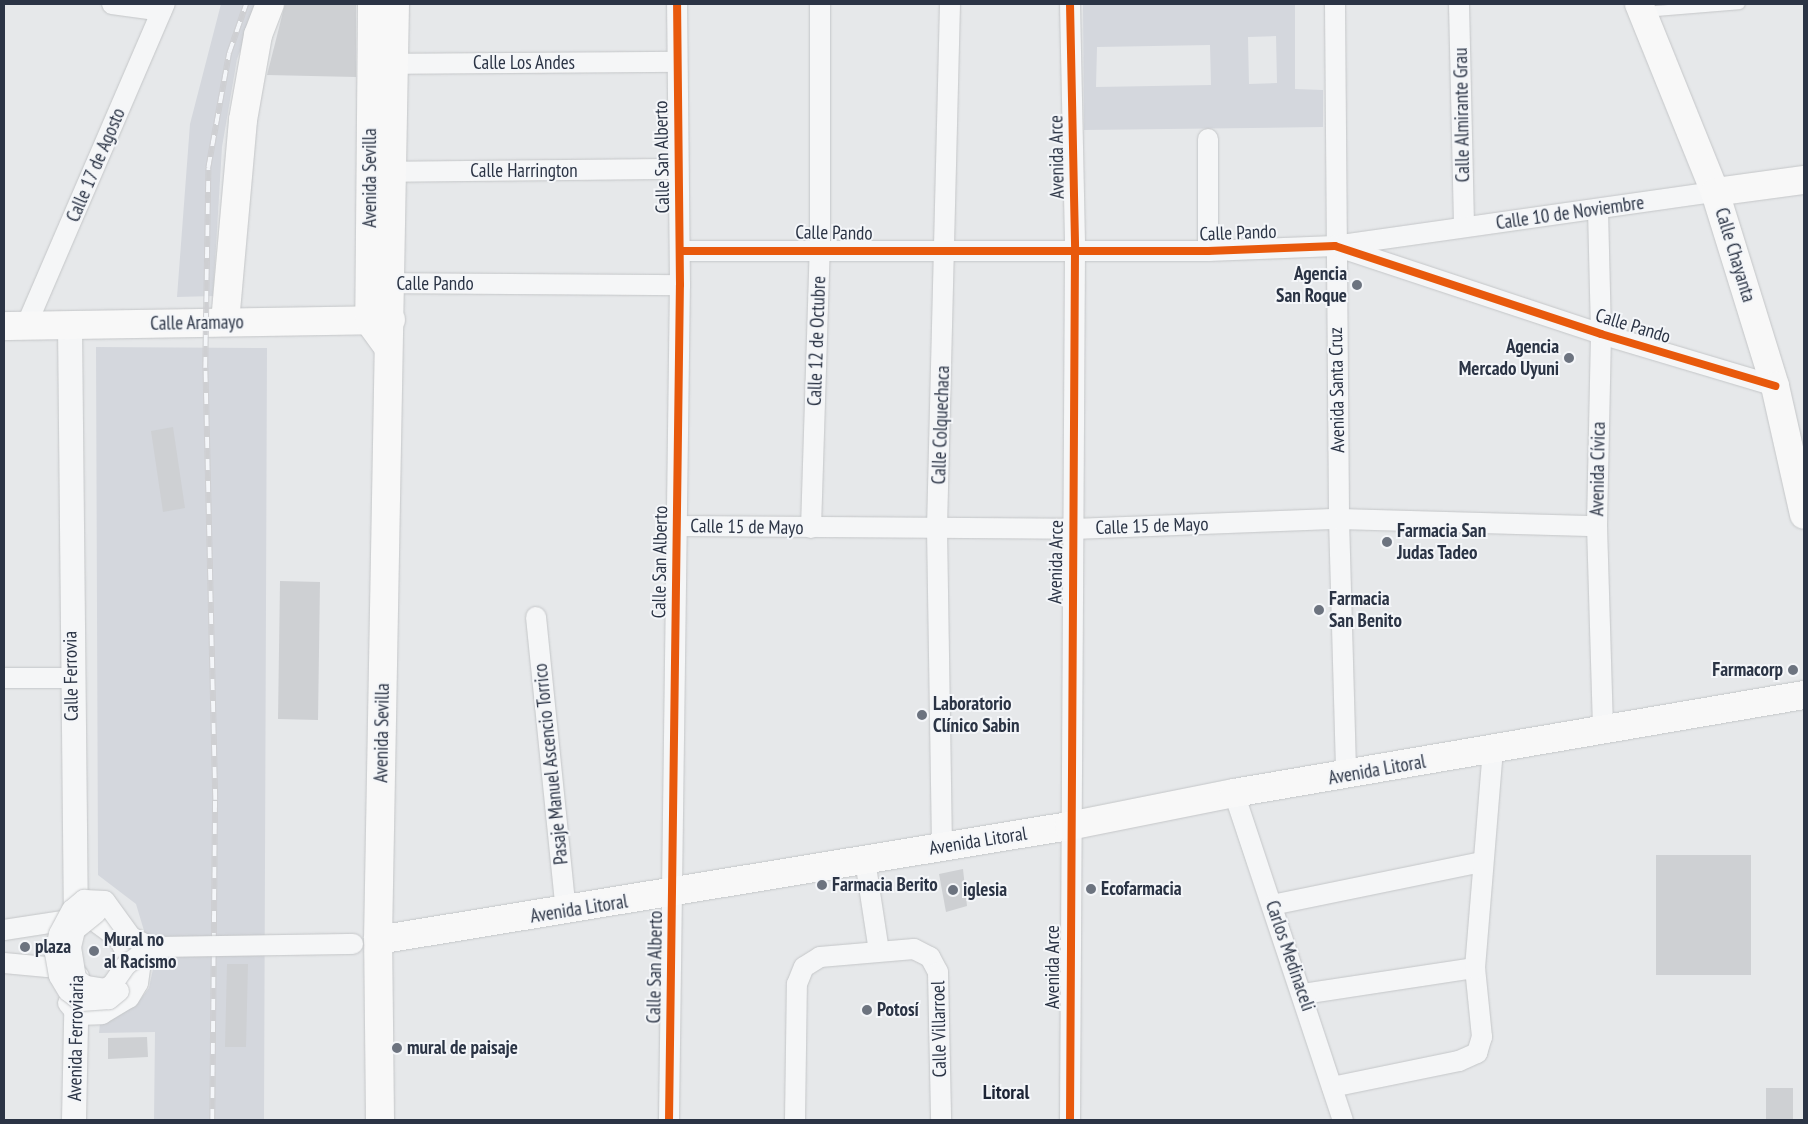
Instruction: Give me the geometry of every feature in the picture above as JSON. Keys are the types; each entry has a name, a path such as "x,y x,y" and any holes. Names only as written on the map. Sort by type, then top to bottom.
{"main road":[{"path":"225,322 243,120 258,35 270,4"},
{"name":"Avenida Sevilla","path":"372,4 383,64"},
{"name":"Avenida Sevilla","path":"380,1120 366,942 382,329 383,64 395,4"},
{"name":"Calle Chayanta","path":"1641,8 1715,192 1775,386 1804,515"},
{"name":"Calle 10 de Noviembre","path":"1715,192 1804,180"},
{"name":"Calle Aramayo","path":"15,326 225,322 382,329"},
{"name":"Avenida Litoral","path":"366,942 566,912 942,846 1069,826 1234,793 1346,776 1603,728 1803,694"}],"street":[{"path":"112,4 164,7"},
{"name":"Calle San Alberto","path":"669,1120 680,285 676,62 677,4"},
{"name":"Calle 12 de Octubre","path":"812,528 820,248 820,4"},
{"name":"Calle Colquechaca","path":"942,846 937,528 947,252 950,4"},
{"name":"Avenida Arce","path":"1070,4 1075,251 1069,826 1070,1120"},
{"name":"Avenida Santa Cruz","path":"1335,4 1335,246 1339,519 1346,776"},
{"name":"Calle Almirante Grau","path":"1460,4 1464,227"},
{"name":"Calle 17 de Agosto","path":"15,326 164,7"},
{"name":"Calle Los Andes","path":"383,64 676,62"},
{"path":"1208,139 1208,251"},
{"name":"Calle Harrington","path":"382,172 678,169"},
{"name":"Calle 10 de Noviembre","path":"1335,246 1715,192"},
{"name":"Avenida Cívica","path":"1598,210 1601,334 1597,526 1603,728"},
{"name":"Calle Pando","path":"680,251 820,248 947,252 1208,251 1335,246 1601,334 1775,386"},
{"name":"Calle Pando","path":"381,283 680,285"},
{"name":"Calle Ferrovia","path":"70,325 71,678 76,913 58,968 60,993 78,1016"},
{"name":"Calle 15 de Mayo","path":"677,526 1073,528 1339,519 1597,526"},
{"name":"Pasaje Manuel Ascencio Torrico","path":"536,617 566,912"},
{"path":"4,678 71,678"},
{"path":"1332,1087 1459,1061 1476,1053 1482,1037 1475,968 1492,750"},
{"name":"Carlos Medinaceli","path":"1234,793 1303,994 1343,1120"},
{"path":"865,860 879,951"},
{"path":"1272,905 1482,862"},
{"path":"76,913 71,947 76,979 86,986 105,989 112,985 126,966 151,948 131,937 105,901 84,900 72,910 62,923 55,953 60,976 68,992 81,1001 93,1003 109,1000 119,991 127,976 127,955 119,939 102,924 76,913"},
{"path":"4,930 76,913 112,911 122,917 140,944 138,983 129,998 116,1007 102,1014 78,1016"},
{"name":"Avenida Ferroviaria","path":"74,1120 78,1016 76,913"},
{"name":"Avenida Litoral","path":"151,948 366,942"},
{"name":"Calle Villarroel","path":"795,1120 797,984 804,967 820,957 914,949 930,956 938,972 941,1120"},
{"path":"4,963 58,968"},
{"path":"1303,994 1475,968"}],"lane":[{"path":"1641,8 1740,4"}],"shaded area":[{"path":"221,4 258,4 237,59 222,147 213,296 177,297 190,124"},
{"path":"1083,4 1295,4 1295,89 1323,90 1323,127 1084,130","holes":["1276,36 1277,83 1249,84 1248,37","1210,45 1211,85 1096,87 1097,47"]},
{"path":"96,347 267,348 264,1120 154,1120 155,1032 99,1033 100,1024 136,1005 149,988 154,964 136,904 98,875"}],"building":[{"path":"285,4 356,4 356,77 267,75"},
{"path":"173,427 185,508 163,512 151,431"},
{"path":"280,581 320,582 318,720 278,719"},
{"path":"1656,855 1751,855 1751,975 1656,975"},
{"name":"iglesia","path":"963,869 967,906 946,912 939,874"},
{"path":"227,964 248,964 246,1047 225,1047"},
{"path":"147,1037 148,1057 108,1059 108,1038"},
{"path":"1766,1088 1793,1088 1793,1120 1766,1120"}],"railway":[{"path":"212,1120 215,800 205,368 208,168 229,53 246,4"}],"cycle path":[{"path":"669,1120 680,285 677,4"},
{"path":"1070,4 1075,251 1070,1120"},
{"path":"680,251 1208,251 1335,246 1601,334 1775,386"}],"place":[{"name":"Agencia San Roque","path":"1357,285"},
{"name":"Agencia Mercado Uyuni","path":"1569,358"},
{"name":"Farmacia San Judas Tadeo","path":"1387,542"},
{"name":"Farmacia San Benito","path":"1319,610"},
{"name":"Farmacorp","path":"1793,670"},
{"name":"Laboratorio Clínico Sabin","path":"922,715"},
{"name":"Farmacia Berito","path":"822,885"},
{"name":"Ecofarmacia","path":"1091,889"},
{"name":"iglesia","path":"953,890"},
{"name":"plaza","path":"25,947"},
{"name":"Mural no al Racismo","path":"94,951"},
{"name":"Potosí","path":"867,1010"},
{"name":"mural de paisaje","path":"397,1048"}],"district":[{"name":"Litoral","path":"1006,1092"}]}
